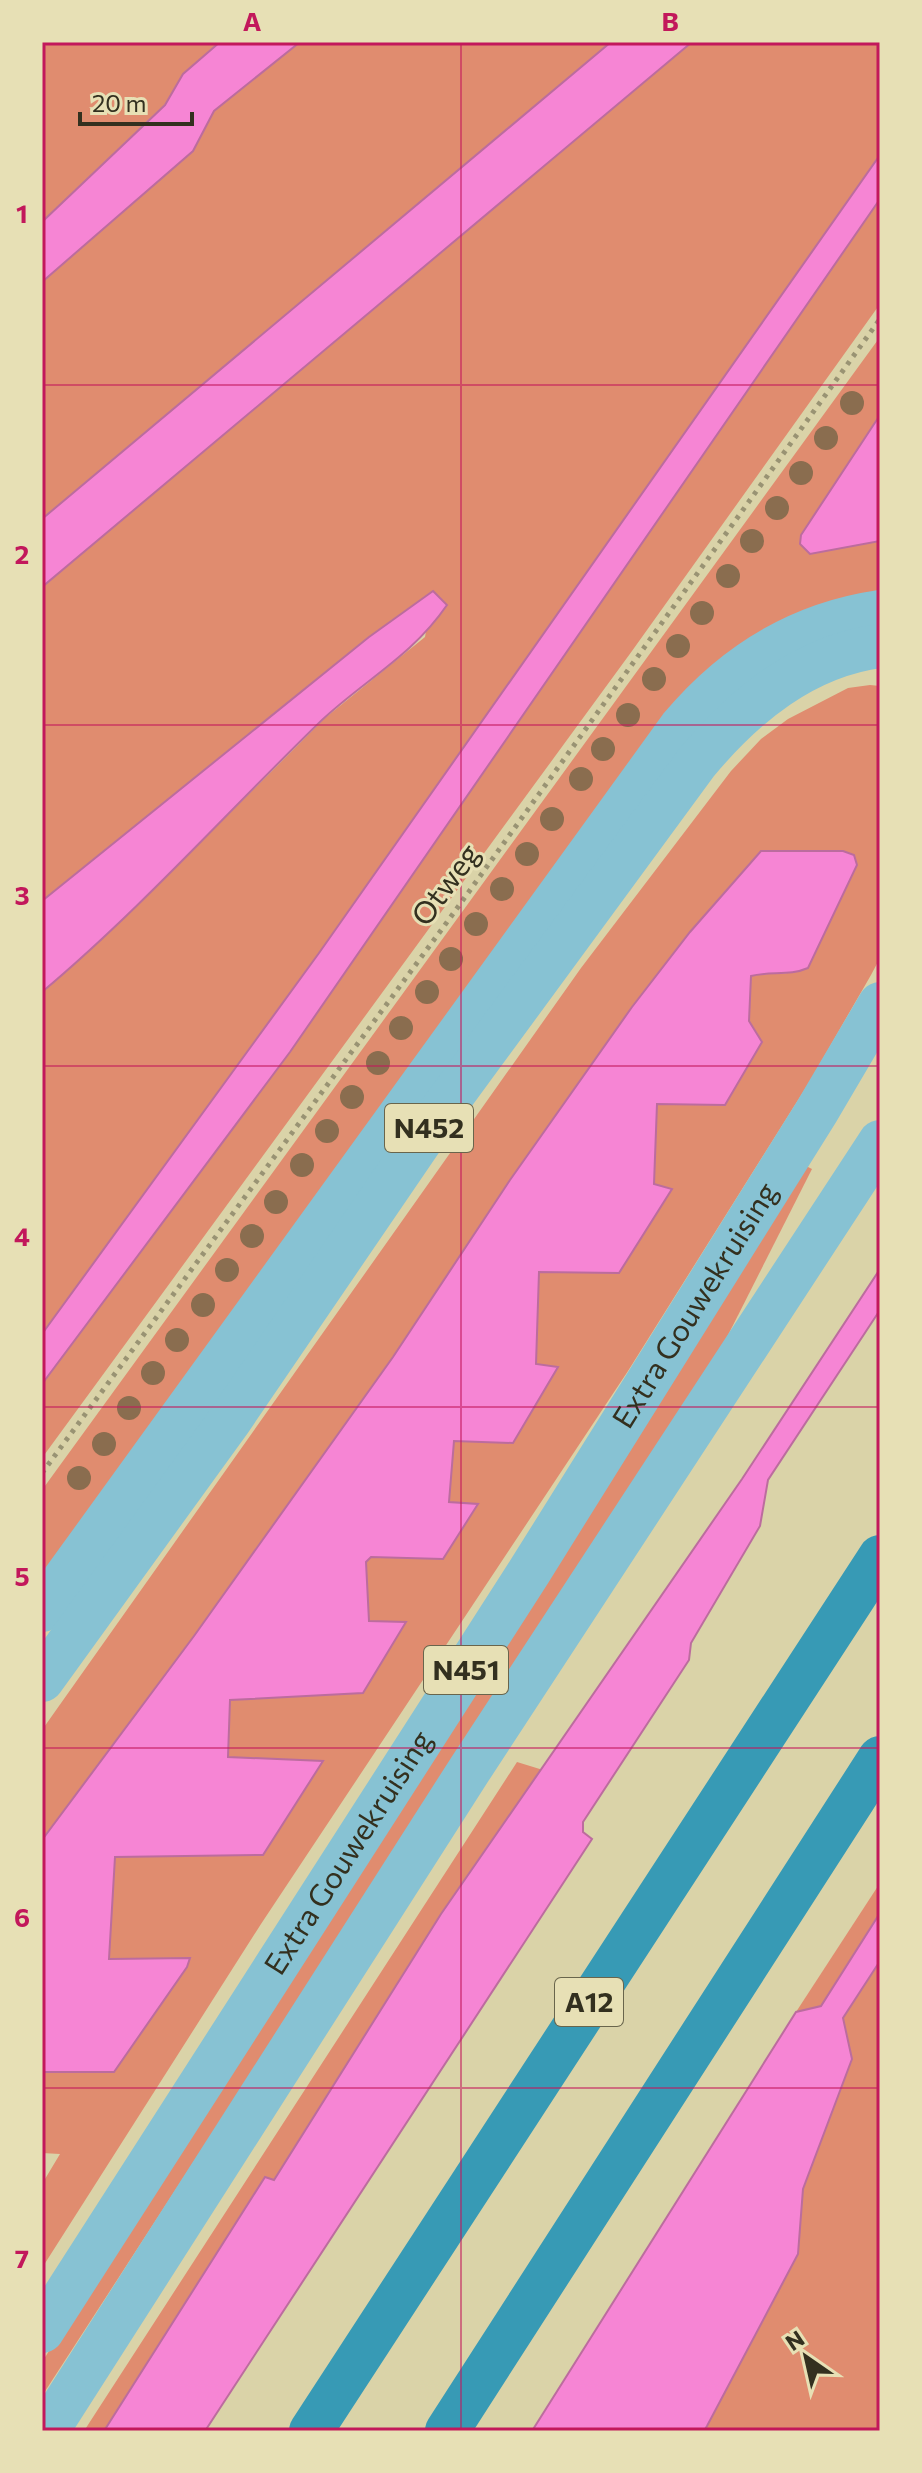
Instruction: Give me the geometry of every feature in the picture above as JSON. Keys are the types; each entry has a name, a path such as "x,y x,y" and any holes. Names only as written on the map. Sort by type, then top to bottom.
{"highway":[{"name":"A12","path":"311,2431 880,1557"},
{"path":"447,2431 880,1758"}],"main road":[{"name":"N452","path":"42,1610 689,717 726,679 776,646 830,623 880,612"},
{"name":"N452","path":"42,1680 230,1420 453,1093 697,762 740,715 782,683 828,660 880,646"},
{"name":"Extra Gouwekruising","path":"42,2331 529,1572 817,1111 880,1004"},
{"name":"Extra Gouwekruising","path":"47,2431 470,1769 880,1142"}],"path":[{"name":"Otweg","path":"42,1473 450,918 880,319"}],"shaded area":[{"path":"50,42 220,42 183,74 165,104 42,222 42,48"},
{"path":"220,42 300,42 214,111 193,151 42,282 42,222 165,105 183,74"},
{"path":"300,42 611,42 42,519 42,282 193,151 214,111"},
{"path":"611,42 692,42 42,587 42,519"},
{"path":"692,42 880,42 880,155 319,953 42,1334 42,992 166,877 325,718 425,637 433,591 369,637 42,901 42,587"},
{"path":"880,155 880,199 290,1052 42,1384 42,1334 319,953"},
{"path":"880,199 880,304 632,651 42,1458 42,1384 290,1052"},
{"path":"880,337 880,415 865,437 810,554 880,541 880,599 852,604 42,1588 42,1490"},
{"path":"880,415 880,541 810,554 800,544 801,535"},
{"path":"433,591 447,605 419,639 322,720 150,893 42,992 42,901 369,637"},
{"path":"880,686 880,958 810,1081 628,1371 261,1924 42,2268 42,2184 60,2154 42,2153 42,2072 114,2072 189,1958 109,1959 115,1857 322,1761 228,1757 230,1699 257,1696 405,1622 369,1621 366,1562 370,1557 443,1558 478,1504 449,1503 454,1441 557,1367 536,1365 539,1271 672,1189 654,1184 657,1104 749,1021 751,976 808,968 857,865 854,855 843,851 761,851 690,932 632,1007 510,1180 393,1357 194,1636 42,1840 42,1730 581,968 731,771 761,739 788,719 848,688"},
{"path":"761,851 843,851 854,855 857,865 808,968 751,976 749,1021 762,1042 725,1105 657,1104 654,1184 672,1189 619,1273 539,1272 536,1364 558,1367 513,1443 454,1441 449,1502 478,1504 443,1559 371,1557 366,1562 369,1621 406,1622 363,1693 230,1700 228,1757 323,1761 263,1855 115,1857 109,1959 190,1958 187,1967 114,2072 42,2072 42,1840 194,1636 393,1357 510,1180 632,1007 690,932"},
{"path":"806,1166 812,1169 724,1343 42,2396 42,2362"},
{"path":"880,1269 880,1310 768,1480 760,1526 691,1643 689,1660 583,1822 583,1832 592,1839 205,2431 104,2431 265,2177 274,2180 441,1914 742,1479"},
{"path":"517,1762 543,1770 441,1914 274,2180 265,2178 104,2431 84,2431"},
{"path":"880,1883 880,1913 821,2006 796,2012"},
{"path":"880,1913 880,1961 843,2018 852,2059 803,2189 798,2254 704,2431 532,2431 796,2012 821,2006"},
{"path":"880,1961 880,2431 704,2431 798,2254 803,2189 852,2059 843,2018"}]}
